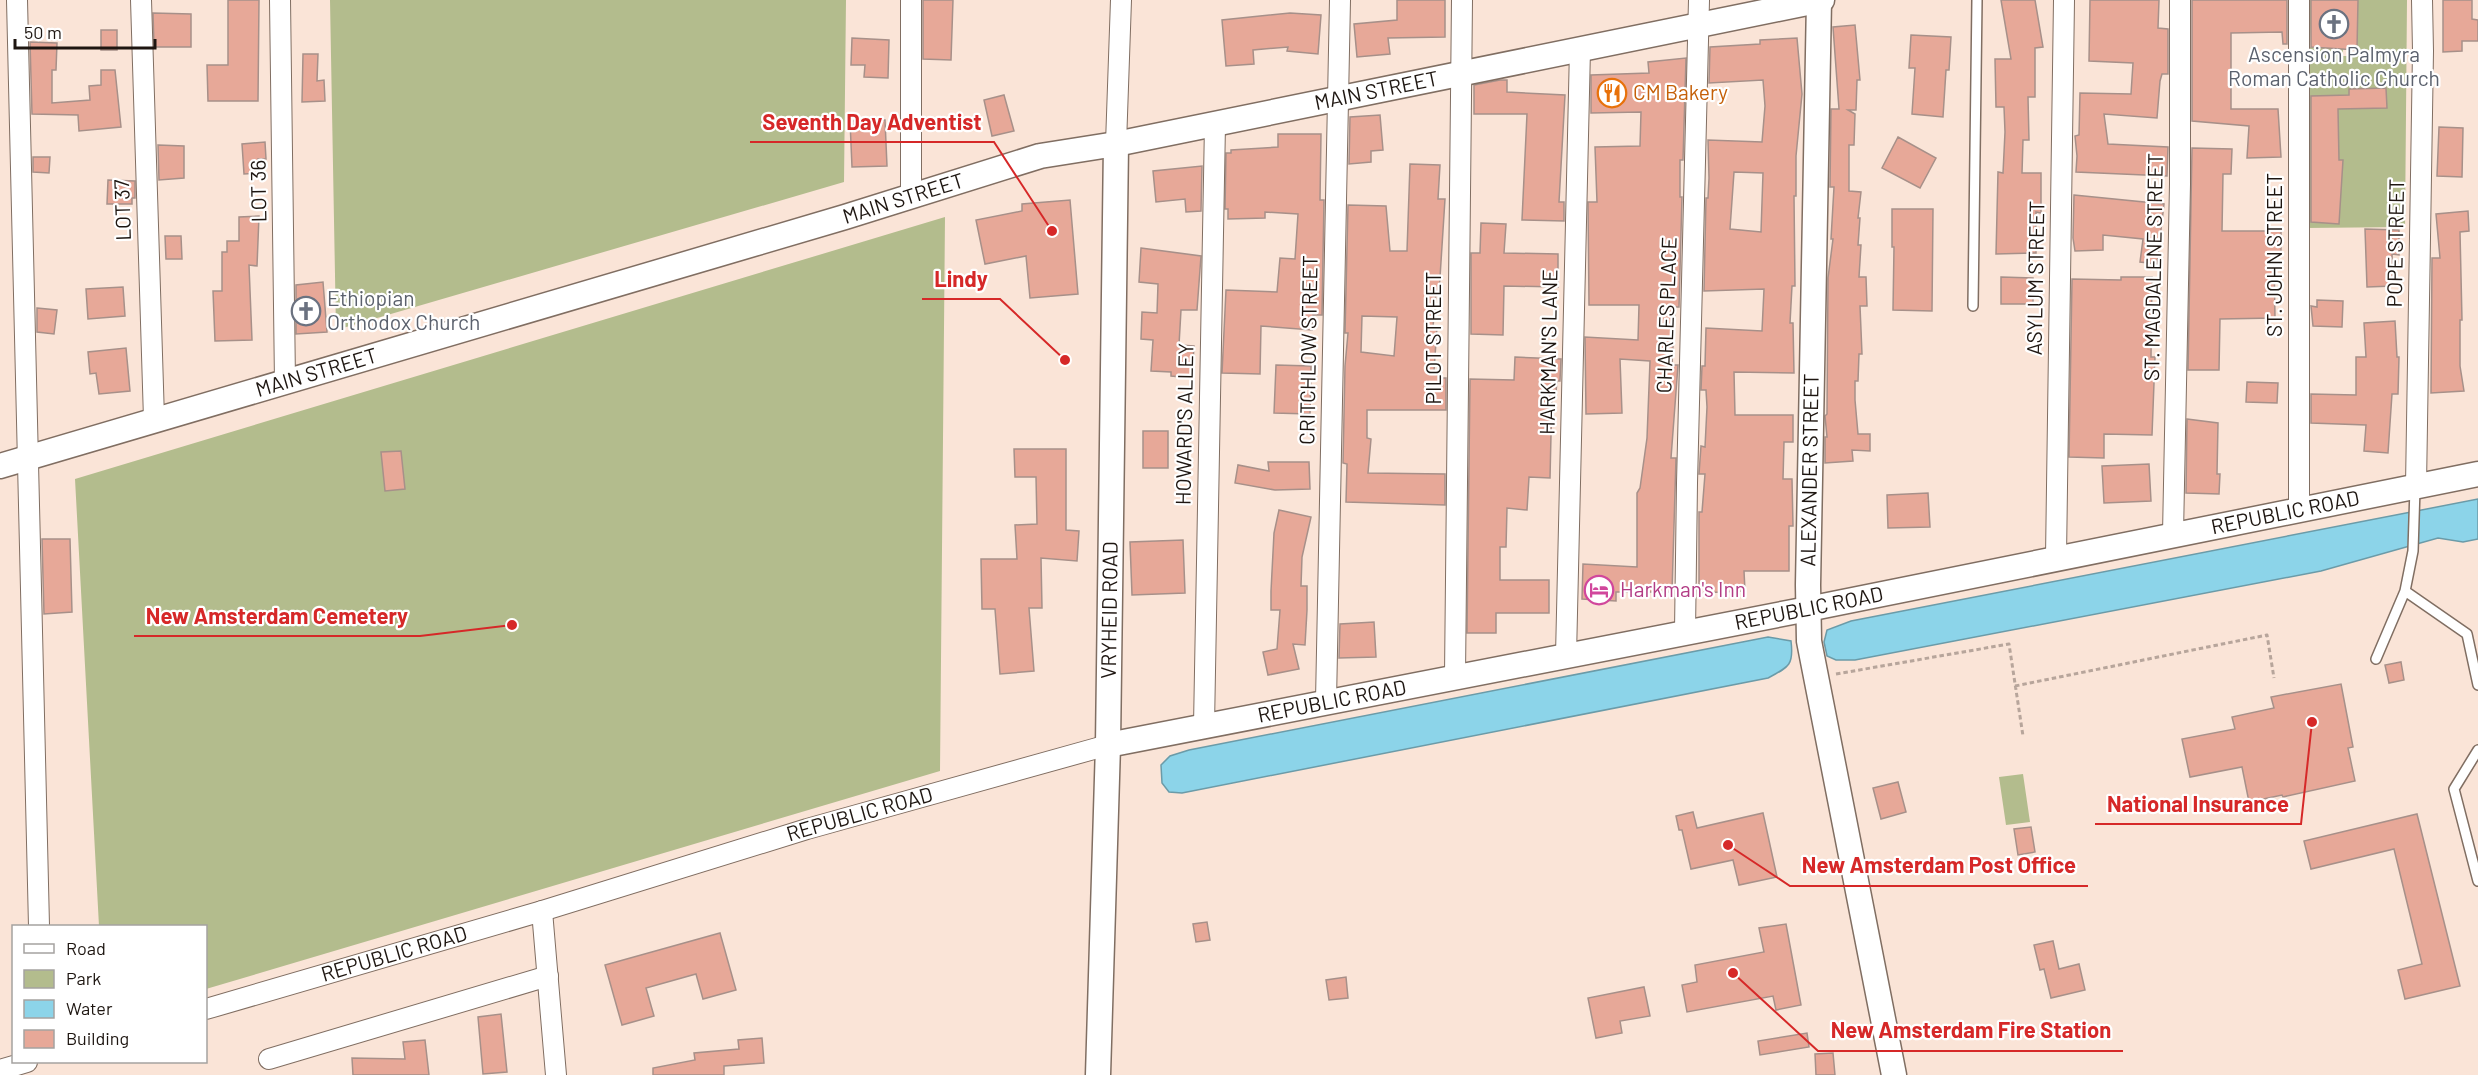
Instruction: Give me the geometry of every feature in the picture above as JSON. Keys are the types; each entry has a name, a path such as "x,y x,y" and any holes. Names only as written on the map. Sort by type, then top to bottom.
{"street":[{"path":"17,0 39,925"},
{"name":"LOT 37","path":"141,0 154,419"},
{"name":"LOT 36","path":"280,0 285,382"},
{"path":"911,0 911,196"},
{"path":"1116,144 1121,0"},
{"name":"CRITCHLOW STREET","path":"1326,702 1340,0"},
{"name":"PILOT STREET","path":"1455,676 1462,0"},
{"name":"CHARLES PLACE","path":"1685,632 1686,483 1699,0"},
{"name":"MAIN STREET","path":"0,466 1040,156 1116,144 1820,0"},
{"name":"ALEXANDER STREET","path":"1820,0 1809,641 1894,1075"},
{"name":"ASYLUM STREET","path":"2056,557 2064,0"},
{"name":"ST. MAGDALENE STREET","path":"2174,534 2180,184 2180,0"},
{"name":"ST. JOHN STREET","path":"2299,0 2299,509"},
{"name":"POPE STREET","path":"2416,486 2422,0"},
{"name":"HARKMAN'S LANE","path":"1566,656 1580,50"},
{"name":"HOWARD'S ALLEY","path":"1204,726 1215,124"},
{"name":"VRYHEID ROAD","path":"1098,1075 1108,745 1116,144"},
{"name":"REPUBLIC ROAD","path":"207,1009 542,911 807,829 1108,745 1808,609 2056,557 2478,474"},
{"path":"542,911 556,1075"},
{"path":"269,1059 548,976"},
{"path":"0,1070 24,1063"}],"lane":[{"path":"1973,306 1977,0"},
{"path":"2376,659 2404,591 2413,551 2416,486"},
{"path":"2404,591 2467,634 2478,685"},
{"path":"2478,750 2454,789 2478,880"}],"path":[{"path":"2016,686 2267,635 2274,678"},
{"path":"1816,677 2009,644 2022,736"}],"green space":[{"path":"330,0 846,0 844,182 336,330"},
{"path":"2307,0 2312,0 2310,47 2343,49 2343,56 2356,56 2358,0 2407,0 2405,227 2305,228"},
{"path":"945,217 940,771 207,989 207,925 99,925 75,479"},
{"path":"2023,774 2030,822 2006,825 1999,777"}],"water":[{"path":"2478,499 2478,539 2463,542 2438,538 2321,571 1855,660 1836,660 1827,656 1824,642 1827,630 1851,621"},
{"path":"1768,637 1791,641 1792,655 1785,668 1768,678 1182,793 1169,792 1162,783 1161,765 1170,756 1189,750"}],"building":[{"path":"228,0 259,0 258,101 208,101 207,65 228,65"},
{"path":"923,0 953,0 951,60 923,59"},
{"path":"1397,0 1445,0 1445,37 1388,38 1390,54 1357,57 1354,24 1397,20"},
{"path":"2001,0 2035,0 2043,47 2035,48 2035,97 2028,97 2029,140 2023,140 2022,173 2041,173 2041,213 2036,212 2036,253 1996,254 1998,172 2003,173 2005,132 2004,107 1996,107 1995,59 2011,59"},
{"path":"2090,0 2159,0 2158,28 2168,29 2168,74 2162,74 2160,81 2157,118 2104,114 2108,144 2168,147 2167,176 2076,172 2075,136 2079,135 2080,93 2131,94 2133,63 2089,61"},
{"path":"2192,0 2287,0 2287,44 2283,44 2282,32 2231,33 2231,109 2278,109 2281,157 2247,158 2249,126 2192,121"},
{"name":"Ascension Palmyra Roman Catholic Church","path":"2311,0 2358,0 2357,50 2311,47"},
{"path":"2443,0 2472,0 2472,19 2478,20 2478,41 2462,41 2462,51 2443,52"},
{"path":"153,13 191,14 191,47 154,47"},
{"path":"1290,13 1321,15 1318,54 1287,51 1288,47 1253,50 1254,64 1226,66 1222,20"},
{"path":"1855,25 1860,80 1857,80 1856,110 1848,110 1855,114 1854,145 1849,145 1849,191 1861,192 1858,218 1860,218 1858,245 1861,245 1859,277 1866,277 1867,306 1860,306 1862,354 1859,354 1855,400 1858,434 1870,434 1870,451 1852,450 1853,461 1825,463 1828,278 1833,239 1831,239 1834,187 1830,187 1831,109 1839,109 1833,27"},
{"path":"101,30 117,30 117,50 101,50"},
{"path":"1911,35 1951,37 1943,117 1912,114 1915,68 1909,68"},
{"path":"852,38 889,40 888,78 864,77 865,65 851,65"},
{"path":"1797,38 1802,94 1796,156 1796,196 1794,196 1795,286 1792,286 1790,323 1793,323 1794,373 1734,372 1735,415 1793,415 1793,442 1784,442 1783,479 1792,479 1793,526 1789,526 1789,571 1744,571 1745,591 1699,593 1699,512 1702,512 1705,474 1699,474 1701,446 1705,447 1707,407 1706,390 1701,390 1702,366 1705,366 1706,328 1762,331 1764,289 1704,291 1706,198 1708,198 1709,178 1708,140 1762,142 1765,106 1763,80 1709,83 1710,47 1760,44 1760,40","holes":["1734,172 1763,173 1761,232 1730,229"]},
{"path":"30,42 57,43 56,70 52,70 52,103 90,100 89,86 101,85 101,70 115,70 121,127 79,131 78,115 32,114"},
{"path":"303,54 318,54 317,81 324,80 325,101 302,102"},
{"path":"1686,58 1683,160 1680,160 1680,197 1682,197 1679,307 1675,307 1672,365 1678,365 1671,458 1676,458 1672,592 1616,592 1616,601 1582,599 1583,564 1637,567 1637,493 1640,488 1647,438 1650,361 1620,359 1622,413 1586,414 1585,337 1638,340 1639,305 1589,305 1588,202 1597,202 1595,147 1640,146 1641,112 1591,113 1591,75 1649,73 1648,62"},
{"path":"1507,80 1507,92 1565,95 1559,202 1564,202 1564,221 1522,220 1527,114 1474,114 1474,85"},
{"path":"2386,88 2387,108 2338,109 2339,160 2343,160 2339,224 2311,222 2311,96 2349,95 2349,89"},
{"path":"1004,95 1014,131 992,136 984,100"},
{"path":"1380,115 1383,150 1371,151 1371,162 1349,164 1350,117"},
{"path":"885,120 887,166 852,167 850,121"},
{"path":"2439,127 2463,128 2462,177 2437,176"},
{"path":"1278,134 1321,134 1320,200 1324,200 1322,315 1313,315 1312,330 1261,326 1260,374 1222,373 1226,290 1277,292 1280,258 1295,259 1298,214 1265,212 1265,218 1228,219 1228,209 1225,209 1226,153 1231,153 1231,150 1278,147"},
{"path":"1898,137 1936,158 1920,188 1882,168"},
{"path":"265,142 266,159 258,159 259,173 244,174 242,144"},
{"path":"158,145 184,146 184,178 159,180"},
{"path":"2192,148 2232,149 2231,174 2223,174 2222,231 2281,231 2281,255 2274,255 2275,318 2220,319 2219,370 2188,370"},
{"path":"33,157 50,157 49,173 33,172"},
{"path":"1410,164 1440,165 1438,199 1445,199 1439,293 1436,293 1433,327 1437,327 1434,371 1439,371 1439,378 1446,378 1446,410 1367,410 1367,438 1371,439 1368,473 1445,474 1445,505 1346,502 1347,464 1343,463 1348,333 1345,333 1348,205 1386,206 1390,251 1407,251","holes":["1362,316 1397,317 1394,356 1361,352"]},
{"path":"1202,166 1201,211 1186,212 1185,199 1156,202 1153,171"},
{"path":"108,180 135,181 135,198 132,198 132,204 107,204"},
{"path":"2074,195 2164,204 2157,264 2140,262 2143,239 2103,235 2103,250 2075,251"},
{"path":"1070,200 1078,294 1030,298 1026,256 985,264 976,220 1022,211 1022,204"},
{"path":"1892,209 1933,209 1932,311 1893,310"},
{"path":"2468,211 2469,231 2460,232 2462,320 2460,320 2460,366 2464,391 2431,393 2432,258 2440,258 2436,214"},
{"path":"259,216 257,266 249,265 252,340 215,341 213,291 222,291 222,252 227,252 227,241 239,241 239,217"},
{"path":"1481,223 1506,224 1504,253 1558,254 1558,287 1504,286 1503,335 1471,334 1471,253 1480,253"},
{"path":"2365,229 2399,230 2399,255 2392,254 2393,286 2367,287"},
{"path":"165,236 181,236 182,259 166,259"},
{"path":"1141,248 1201,256 1197,310 1181,310 1179,345 1194,346 1192,378 1171,376 1171,372 1151,371 1153,340 1141,339 1142,312 1157,313 1158,284 1139,282"},
{"path":"2001,277 2033,278 2033,304 2001,304"},
{"path":"2121,277 2152,277 2151,357 2155,357 2152,435 2104,434 2104,458 2069,457 2072,279 2121,280"},
{"path":"323,282 327,332 296,334 296,285"},
{"path":"123,287 125,316 88,319 86,289"},
{"path":"2317,300 2343,301 2342,327 2313,326 2311,306 2317,307"},
{"path":"37,308 57,310 54,334 37,332"},
{"path":"2395,321 2397,357 2399,357 2398,394 2392,394 2388,453 2364,451 2366,425 2311,423 2311,394 2356,395 2356,357 2366,357 2364,323"},
{"path":"126,348 130,391 99,394 96,373 90,374 88,352"},
{"path":"1515,357 1561,359 1560,381 1557,381 1556,392 1552,392 1550,478 1529,477 1527,510 1507,508 1506,547 1500,547 1500,580 1549,580 1549,613 1496,613 1496,633 1467,633 1470,379 1514,380"},
{"path":"1276,365 1311,366 1310,414 1274,413"},
{"path":"2247,382 2278,383 2277,403 2246,402"},
{"path":"2187,419 2218,423 2219,494 2186,493"},
{"path":"1143,431 1168,431 1168,468 1143,468"},
{"path":"1014,449 1066,449 1066,530 1079,531 1077,561 1041,558 1042,608 1029,608 1034,671 1000,674 995,609 982,609 981,559 1017,559 1015,525 1037,524 1036,477 1015,477"},
{"path":"401,451 405,489 385,491 381,452"},
{"path":"1268,462 1309,462 1310,489 1275,490 1235,483 1238,465 1269,471"},
{"path":"2149,464 2151,501 2104,503 2102,466"},
{"path":"1928,493 1930,527 1888,528 1887,495"},
{"path":"1279,510 1311,517 1302,557 1301,586 1307,586 1305,645 1293,644 1299,669 1268,675 1263,652 1277,649 1280,610 1271,610 1274,533"},
{"path":"42,539 70,539 72,612 44,614"},
{"path":"1183,540 1185,593 1132,595 1130,542"},
{"path":"1374,622 1376,657 1339,658 1340,624"},
{"path":"2401,662 2404,680 2389,683 2385,665"},
{"path":"2341,684 2353,747 2348,748 2355,781 2249,802 2242,767 2190,777 2182,739 2235,729 2232,717 2274,708 2271,697"},
{"path":"1898,782 1906,812 1881,819 1873,788"},
{"path":"1693,812 1697,828 1763,813 1777,877 1739,885 1733,860 1691,869 1682,830 1679,830 1676,816"},
{"path":"2417,814 2460,986 2405,999 2398,970 2422,964 2394,849 2311,869 2304,841"},
{"path":"2031,827 2035,852 2018,855 2014,829"},
{"path":"1207,922 1210,940 1196,942 1193,924"},
{"path":"1786,924 1801,1005 1776,1010 1773,996 1687,1012 1682,985 1697,982 1695,965 1764,952 1759,928"},
{"path":"720,933 736,990 703,999 696,974 646,988 654,1016 622,1025 605,965"},
{"path":"2053,941 2059,969 2079,964 2085,990 2051,998 2044,969 2040,970 2034,945"},
{"path":"1346,977 1348,998 1329,1000 1326,980"},
{"path":"1644,987 1650,1016 1620,1021 1622,1033 1596,1038 1588,998"},
{"path":"501,1014 507,1072 483,1074 478,1017"},
{"path":"1807,1033 1809,1047 1760,1055 1758,1041"},
{"path":"762,1038 764,1063 724,1066 724,1075 653,1075 653,1068 695,1060 694,1053 739,1049 738,1040"},
{"path":"425,1040 429,1075 353,1075 352,1058 405,1059 403,1042"},
{"path":"1833,1053 1835,1075 1816,1075 1815,1054"}],"place":[{"name":"Ascension Palmyra Roman Catholic Church","path":"2334,24"},
{"name":"CM Bakery","path":"1612,93"},
{"name":"Seventh Day Adventist","path":"1052,231"},
{"name":"Ethiopian Orthodox Church","path":"306,311"},
{"name":"Lindy","path":"1065,360"},
{"name":"Harkman's Inn","path":"1599,590"},
{"name":"New Amsterdam Cemetery","path":"512,625"},
{"name":"National Insurance","path":"2312,722"},
{"name":"New Amsterdam Post Office","path":"1728,845"},
{"name":"New Amsterdam Fire Station","path":"1733,973"}]}
